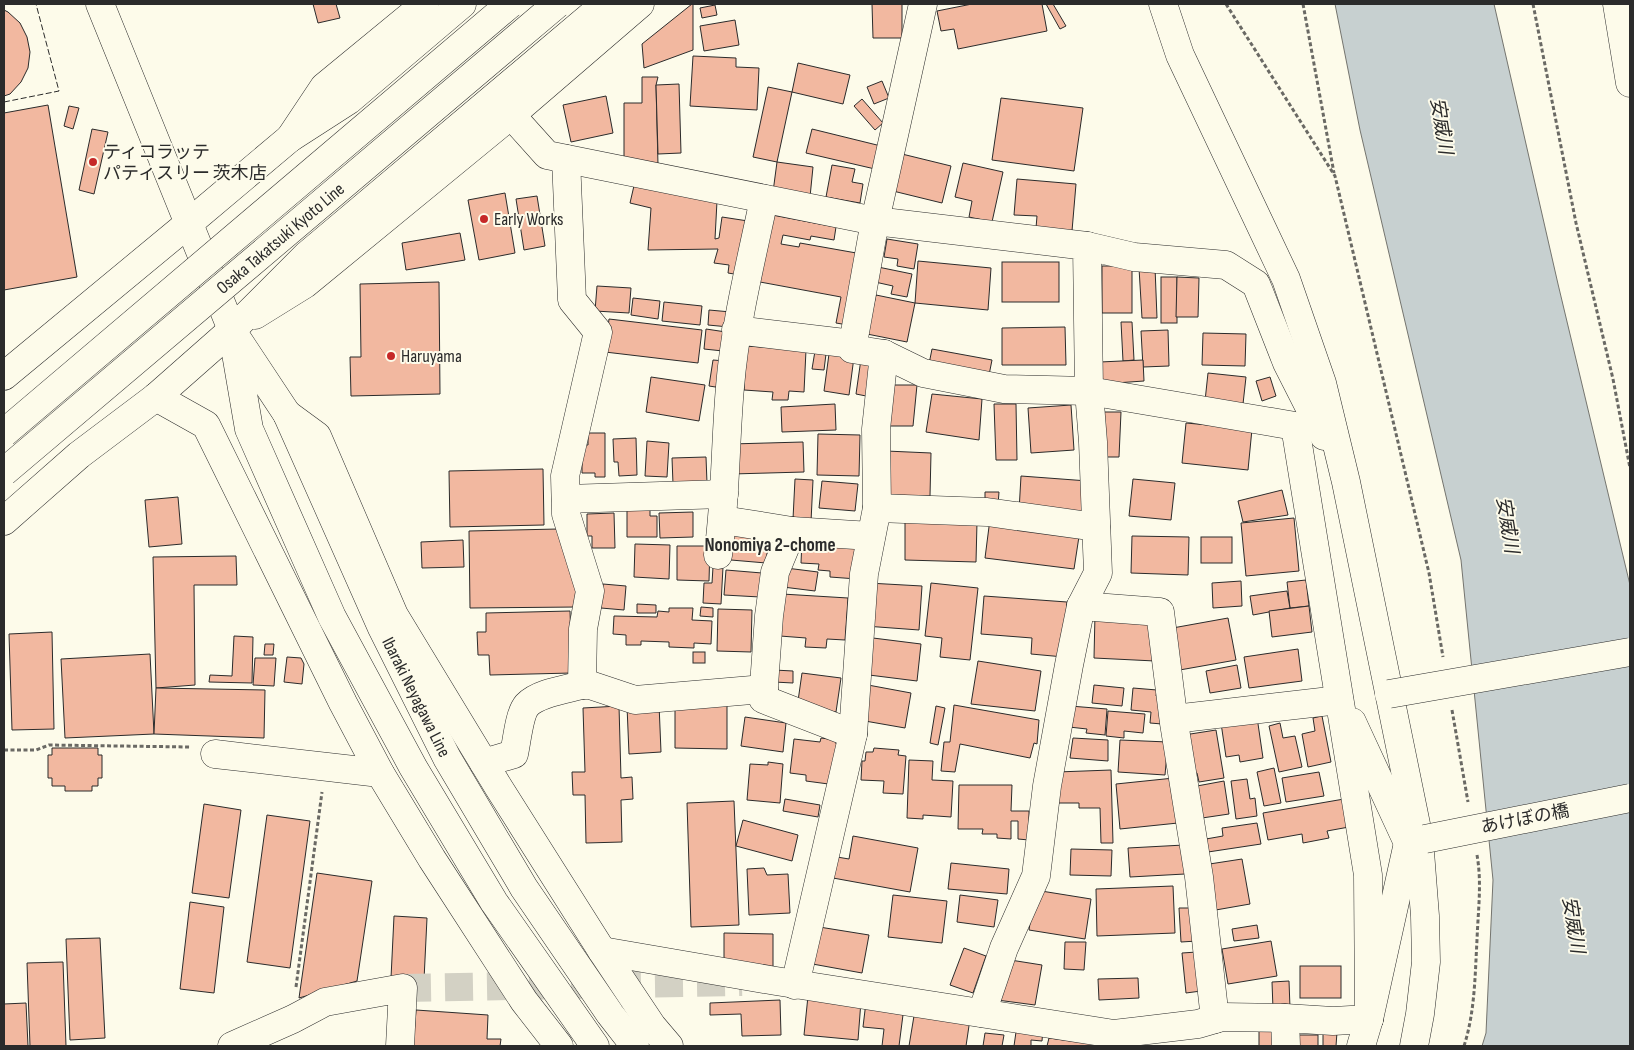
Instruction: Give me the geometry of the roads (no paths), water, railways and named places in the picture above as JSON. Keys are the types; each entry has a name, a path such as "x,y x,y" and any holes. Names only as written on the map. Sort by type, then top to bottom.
{"street":[{"name":"Ibaraki Neyagawa Line","path":"100,4 232,330 287,414 382,628 446,758 524,888 610,1014 635,1046"},
{"path":"290,138 324,87 425,4"},
{"path":"4,376 290,138 349,100 462,4"},
{"name":"Osaka Takatsuki Kyoto Line","path":"4,433 510,4"},
{"name":"Osaka Takatsuki Kyoto Line","path":"4,472 557,4"},
{"path":"4,521 15,502 156,397 232,330 307,255 605,4"},
{"path":"232,330 305,284 511,114 640,4"},
{"path":"923,4 875,221 852,349 884,354 923,372 1004,389 1089,391 1295,426 1368,875 1369,1019"},
{"path":"1163,4 1180,55 1286,279 1322,383 1346,482 1390,694 1417,840 1425,916 1426,962 1414,1046"},
{"path":"1617,4 1630,83"},
{"path":"511,114 547,155 875,221 1087,246 1134,257 1226,266 1256,284 1287,363 1346,482"},
{"path":"566,159 572,300 598,332 565,476 566,514 590,591 583,629 582,685"},
{"path":"718,555 724,507 730,387 736,330 764,199"},
{"path":"982,1013 1004,948 1036,876 1047,786 1081,606 1098,572 1089,391 1087,246"},
{"name":"Ibaraki Neyagawa Line","path":"232,330 249,429 332,617 413,767 494,902 595,1046"},
{"path":"736,330 853,344"},
{"path":"795,984 853,734 864,574 877,508 876,429 884,354"},
{"path":"156,397 206,425 343,703 380,773 432,859 524,1001 559,1046"},
{"path":"287,414 317,436 394,616 602,951 652,1026 669,1046"},
{"path":"566,499 724,507 792,530 872,536"},
{"path":"877,508 987,512 1096,527"},
{"path":"792,530 775,572 768,616 763,699 853,734"},
{"path":"1081,606 1160,612 1198,878 1215,1020"},
{"path":"1390,694 1630,652"},
{"path":"484,763 514,754 522,717 527,705 541,696 582,685 590,685 634,700 764,689"},
{"path":"1174,720 1339,696"},
{"path":"1339,696 1417,840 1361,1046"},
{"path":"215,754 380,773"},
{"name":"あけぼの橋","path":"1417,840 1630,798"},
{"path":"602,951 795,984 1114,1034 1198,1024 1222,1017 1333,1021 1369,1019"},
{"path":"232,1046 292,1020 325,1002 403,988 400,1046"},
{"path":"1285,1018 1286,1046"}],"water":[{"name":"安威川","path":"1335,4 1494,4 1558,284 1630,585 1630,1046 1482,1046 1486,1033 1493,880 1461,560 1360,130"}],"tunnel":[{"path":"403,988 742,982"}],"place":[{"name":"ティコラッテ パティスリー 茨木店","path":"93,162"},
{"name":"Early Works","path":"484,219"},
{"name":"Haruyama","path":"391,356"}],"district":[{"name":"Nonomiya 2-chome","path":"770,545"}]}
